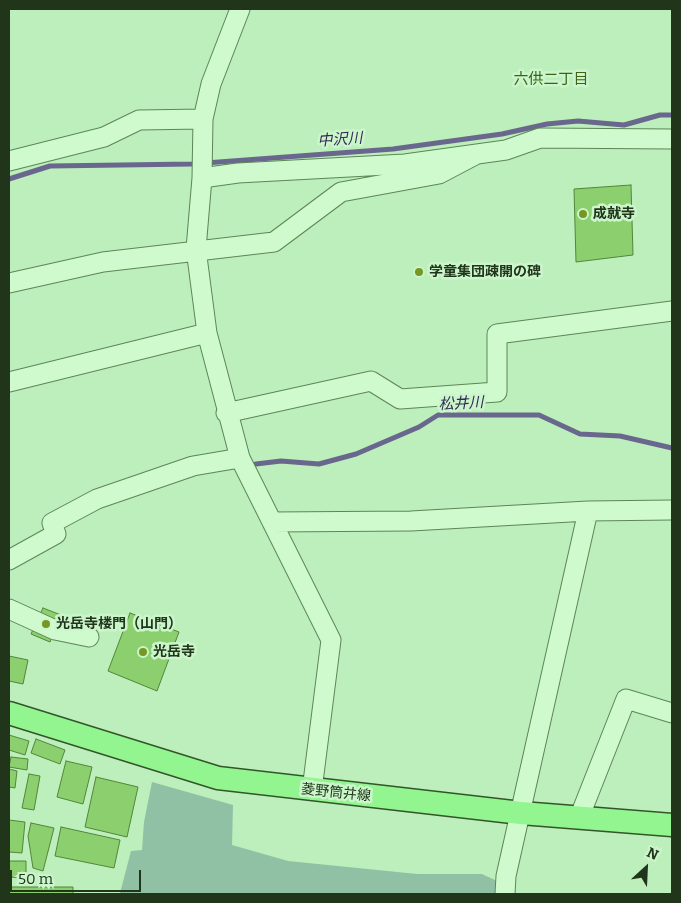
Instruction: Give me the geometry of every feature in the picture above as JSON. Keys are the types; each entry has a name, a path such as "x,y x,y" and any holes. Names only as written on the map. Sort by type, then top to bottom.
{"main road":[{"name":"菱野筒井線","path":"9,712 218,778 521,813 672,825"}],"street":[{"path":"240,9 211,84 203,120 202,176 196,249 207,333 226,413 241,461 331,640 312,790"},
{"path":"9,161 104,137 139,120 203,120"},
{"path":"202,176 405,164 506,150 540,138 672,139"},
{"path":"9,283 103,262 196,249 274,242 341,192 439,174 477,154"},
{"path":"226,413 371,380 400,399 497,392 497,334 672,312"},
{"path":"9,382 207,333"},
{"path":"9,560 56,534 52,523 98,499 193,466 241,461"},
{"path":"272,522 411,521 588,511 672,510"},
{"path":"505,894 506,876 588,511"},
{"path":"9,609 55,630 89,637"},
{"path":"579,818 626,699 672,714"}],"green space":[{"path":"152,782 233,805 232,845 288,861 417,874 482,874 497,881 497,894 122,894 120,893 131,851 142,850 144,822"}],"building":[{"path":"631,185 633,255 576,262 574,189"},
{"name":"光岳寺楼門（山門）","path":"43,608 61,615 50,642 31,634"},
{"name":"光岳寺","path":"130,613 179,632 157,691 108,671"},
{"path":"9,656 28,660 23,684 9,681"},
{"path":"9,735 29,741 25,755 9,750"},
{"path":"36,739 65,750 60,764 31,753"},
{"path":"11,757 28,759 27,770 9,767"},
{"path":"66,761 92,767 83,804 57,797"},
{"path":"9,769 17,771 15,788 9,787"},
{"path":"29,774 40,776 34,810 22,808"},
{"path":"96,777 138,787 127,837 85,827"},
{"path":"9,820 25,822 22,853 9,852"},
{"path":"31,823 54,828 43,871 33,868 28,836"},
{"path":"61,827 120,840 114,868 55,856"},
{"path":"9,861 26,861 26,878 9,877"},
{"path":"9,887 73,887 73,894 9,894"}],"waterway":[{"name":"中沢川","path":"9,179 50,166 192,164 393,149 502,134 547,124 578,121 624,125 660,115 672,115"},
{"name":"松井川","path":"256,464 281,461 319,464 356,454 419,427 438,415 539,415 580,434 620,436 672,448"}],"place":[{"name":"成就寺","path":"583,214"},
{"name":"学童集団疎開の碑","path":"419,272"},
{"name":"光岳寺楼門（山門）","path":"46,624"},
{"name":"光岳寺","path":"143,652"}],"district":[{"name":"六供二丁目","path":"551,80"}]}
